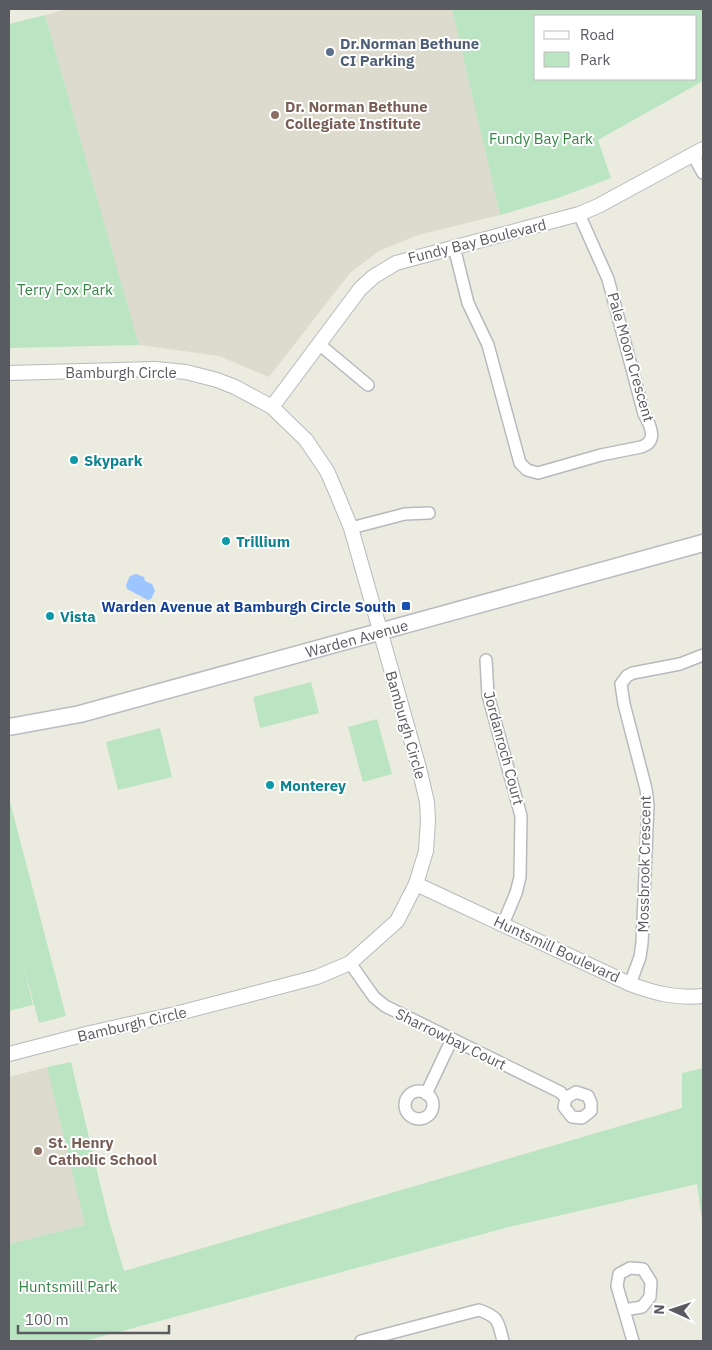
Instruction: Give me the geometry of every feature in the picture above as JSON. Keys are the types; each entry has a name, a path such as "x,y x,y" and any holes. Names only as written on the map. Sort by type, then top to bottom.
{"main road":[{"name":"Warden Avenue","path":"9,727 80,714 703,543"}],"street":[{"path":"698,152 703,173"},
{"name":"Fundy Bay Boulevard","path":"272,407 360,289 373,277 402,261 578,214 598,206 698,152"},
{"name":"Pale Moon Crescent","path":"454,247 468,303 488,345 520,463 533,472 546,472 601,455 641,447 650,442 652,429 644,414 608,278 578,214"},
{"path":"318,344 368,385"},
{"name":"Bamburgh Circle","path":"9,373 156,369 186,372 235,387 272,407 306,440 326,471 351,528 427,802 428,820 426,851 416,884 397,921 350,963 317,977 9,1054"},
{"path":"351,528 405,514 429,513"},
{"name":"Mossbrook Crescent","path":"630,984 640,956 642,943 648,805 646,789 624,704 621,684 627,676 633,673 680,664 703,656"},
{"name":"Jordanroch Court","path":"486,660 488,695 522,816 520,877 516,893 503,924"},
{"name":"Huntsmill Boulevard","path":"416,884 630,984 670,996 703,996"},
{"name":"Sharrowbay Court","path":"350,963 374,997 380,1002 560,1092 566,1098"},
{"path":"426,1094 452,1039"},
{"path":"361,1341 479,1310 488,1312 496,1318 503,1341"},
{"path":"624,1310 633,1341"}],"shaded area":[{"name":"Dr. Norman Bethune Collegiate Institute","path":"68,9 452,9 500,215 418,235 379,251 350,273 269,377 219,356 139,345 45,15"},
{"name":"St. Henry Catholic School","path":"47,1067 86,1225 9,1244 9,1077"}],"green space":[{"name":"Fundy Bay Park","path":"452,9 703,9 703,81 598,140 611,178 558,198 500,215"},
{"name":"Terry Fox Park","path":"45,15 139,345 9,348 9,24"},
{"path":"311,682 319,713 260,728 253,697"},
{"path":"377,719 392,774 363,782 348,727"},
{"path":"160,728 172,777 118,790 106,742"},
{"path":"9,798 66,1016 39,1023 23,964 33,1005 9,1011"},
{"name":"Huntsmill Park","path":"71,1062 108,1217 124,1271 682,1108 682,1073 703,1068 703,1228 697,1184 509,1227 85,1341 9,1341 9,1244 85,1225 47,1067"}],"water":[{"path":"136,574 144,577 145,581 152,584 155,591 151,599 148,600 127,589 126,585 130,576"}],"place":[{"name":"Dr.Norman Bethune CI Parking","path":"330,52"},
{"name":"Dr. Norman Bethune Collegiate Institute","path":"275,115"},
{"name":"Skypark","path":"74,460"},
{"name":"Trillium","path":"226,541"},
{"name":"Warden Avenue at Bamburgh Circle South","path":"406,606"},
{"name":"Vista","path":"50,616"},
{"name":"Monterey","path":"270,785"},
{"name":"St. Henry Catholic School","path":"38,1151"}]}
